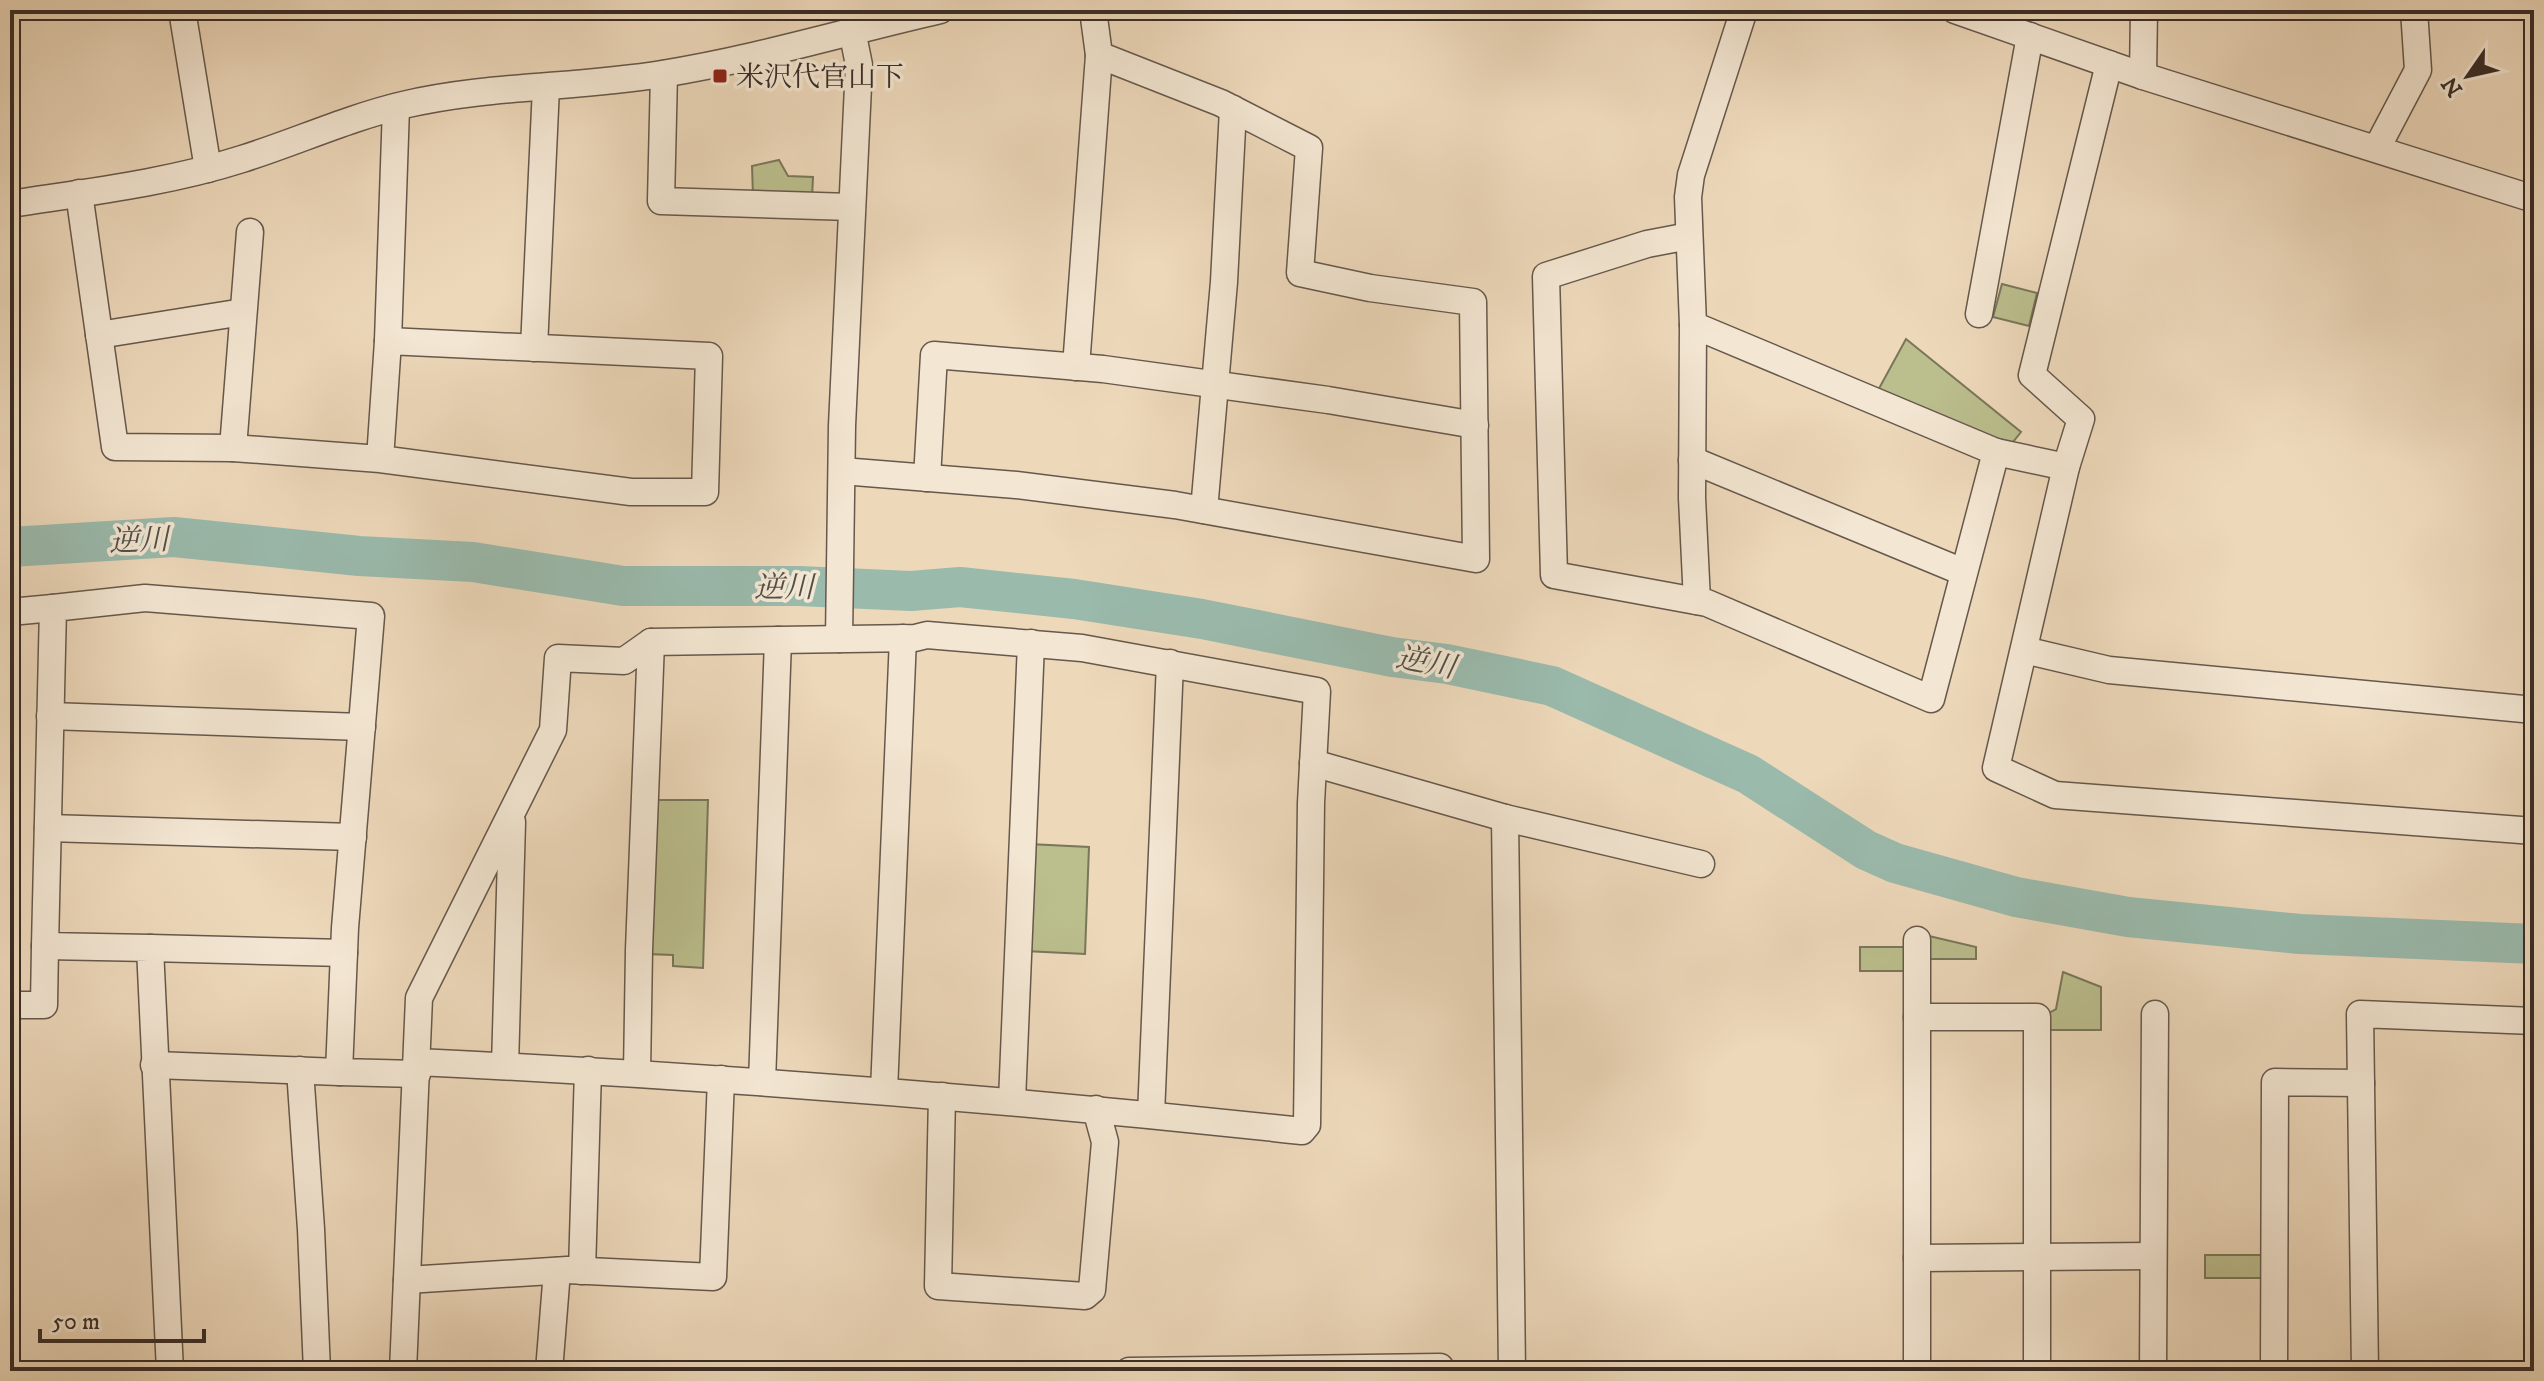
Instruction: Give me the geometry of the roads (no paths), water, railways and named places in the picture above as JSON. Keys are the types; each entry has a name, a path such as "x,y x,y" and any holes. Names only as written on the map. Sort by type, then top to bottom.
{"street":[{"path":"182,10 208,169"},
{"path":"10,204 180,177 396,107 472,91 590,84 664,74 940,10"},
{"path":"1076,367 1099,55 1093,10"},
{"path":"1697,601 1692,498 1693,325 1688,197 1691,175 1744,10"},
{"path":"1955,10 2143,76 2534,199"},
{"path":"2143,76 2144,10"},
{"path":"2377,148 2418,70 2414,10"},
{"path":"839,629 851,207 859,65 852,30"},
{"path":"1979,314 2030,36"},
{"path":"842,471 1016,485 1204,510 1476,559 1473,302 1370,288 1300,273 1309,148 1233,109 1099,55"},
{"path":"2109,64 2032,375 2081,419 2066,467 1996,768 2055,795 2534,831"},
{"path":"664,74 661,201 851,207"},
{"path":"534,348 546,87"},
{"path":"380,459 388,341 396,107"},
{"path":"1204,510 1224,282 1233,109"},
{"path":"79,193 115,447 233,448 380,459 631,492 705,492 709,356 388,341"},
{"path":"233,448 250,232"},
{"path":"1689,236 1647,244 1546,276 1554,575 1697,601 1931,699 1996,452"},
{"path":"99,335 243,312"},
{"path":"1693,325 1996,452 2066,467"},
{"path":"927,478 934,355 1076,367 1475,425"},
{"path":"1692,460 1963,572"},
{"path":"10,612 145,598 371,616 344,953 339,1072"},
{"path":"10,1005 44,1005 53,608"},
{"path":"154,1065 339,1072 417,1068 505,1066 588,1070 1012,1101 1302,1131 1307,1125 1317,691 1082,648 927,635 903,638 839,629 778,640 651,642 624,661 558,658 553,730 419,998 417,1068 403,1371"},
{"path":"884,1091 903,638"},
{"path":"762,1082 778,640"},
{"path":"637,1073 651,642"},
{"path":"1012,1101 1031,643"},
{"path":"2024,650 2109,670 2534,710"},
{"path":"1151,1115 1170,663"},
{"path":"50,716 362,727"},
{"path":"1313,763 1505,818 1701,864"},
{"path":"505,1066 512,812"},
{"path":"1505,818 1512,1371"},
{"path":"48,828 353,837"},
{"path":"1917,940 1917,1371"},
{"path":"45,946 344,953"},
{"path":"150,948 170,1371"},
{"path":"2153,1371 2155,1014"},
{"path":"2365,1371 2360,1014 2534,1021"},
{"path":"1917,1017 2037,1017 2037,1371"},
{"path":"300,1070 317,1371"},
{"path":"549,1371 569,1271 588,1070"},
{"path":"407,1280 569,1271 713,1277 721,1079"},
{"path":"2274,1371 2275,1082 2361,1083"},
{"path":"942,1096 938,1286 1085,1296 1092,1290 1105,1142 1096,1109"},
{"path":"1917,1258 2153,1256"},
{"path":"1129,1371 1440,1367 1440,1371"}],"waterway":[{"name":"逆川","path":"10,547 174,537 359,556 473,562 623,586 799,586 911,591 960,587 1074,599 1202,619 1552,686 1748,774 1866,850 1895,863 2016,897 2128,917 2300,934 2534,944"}],"place":[{"name":"米沢代官山下","path":"720,76"}]}
